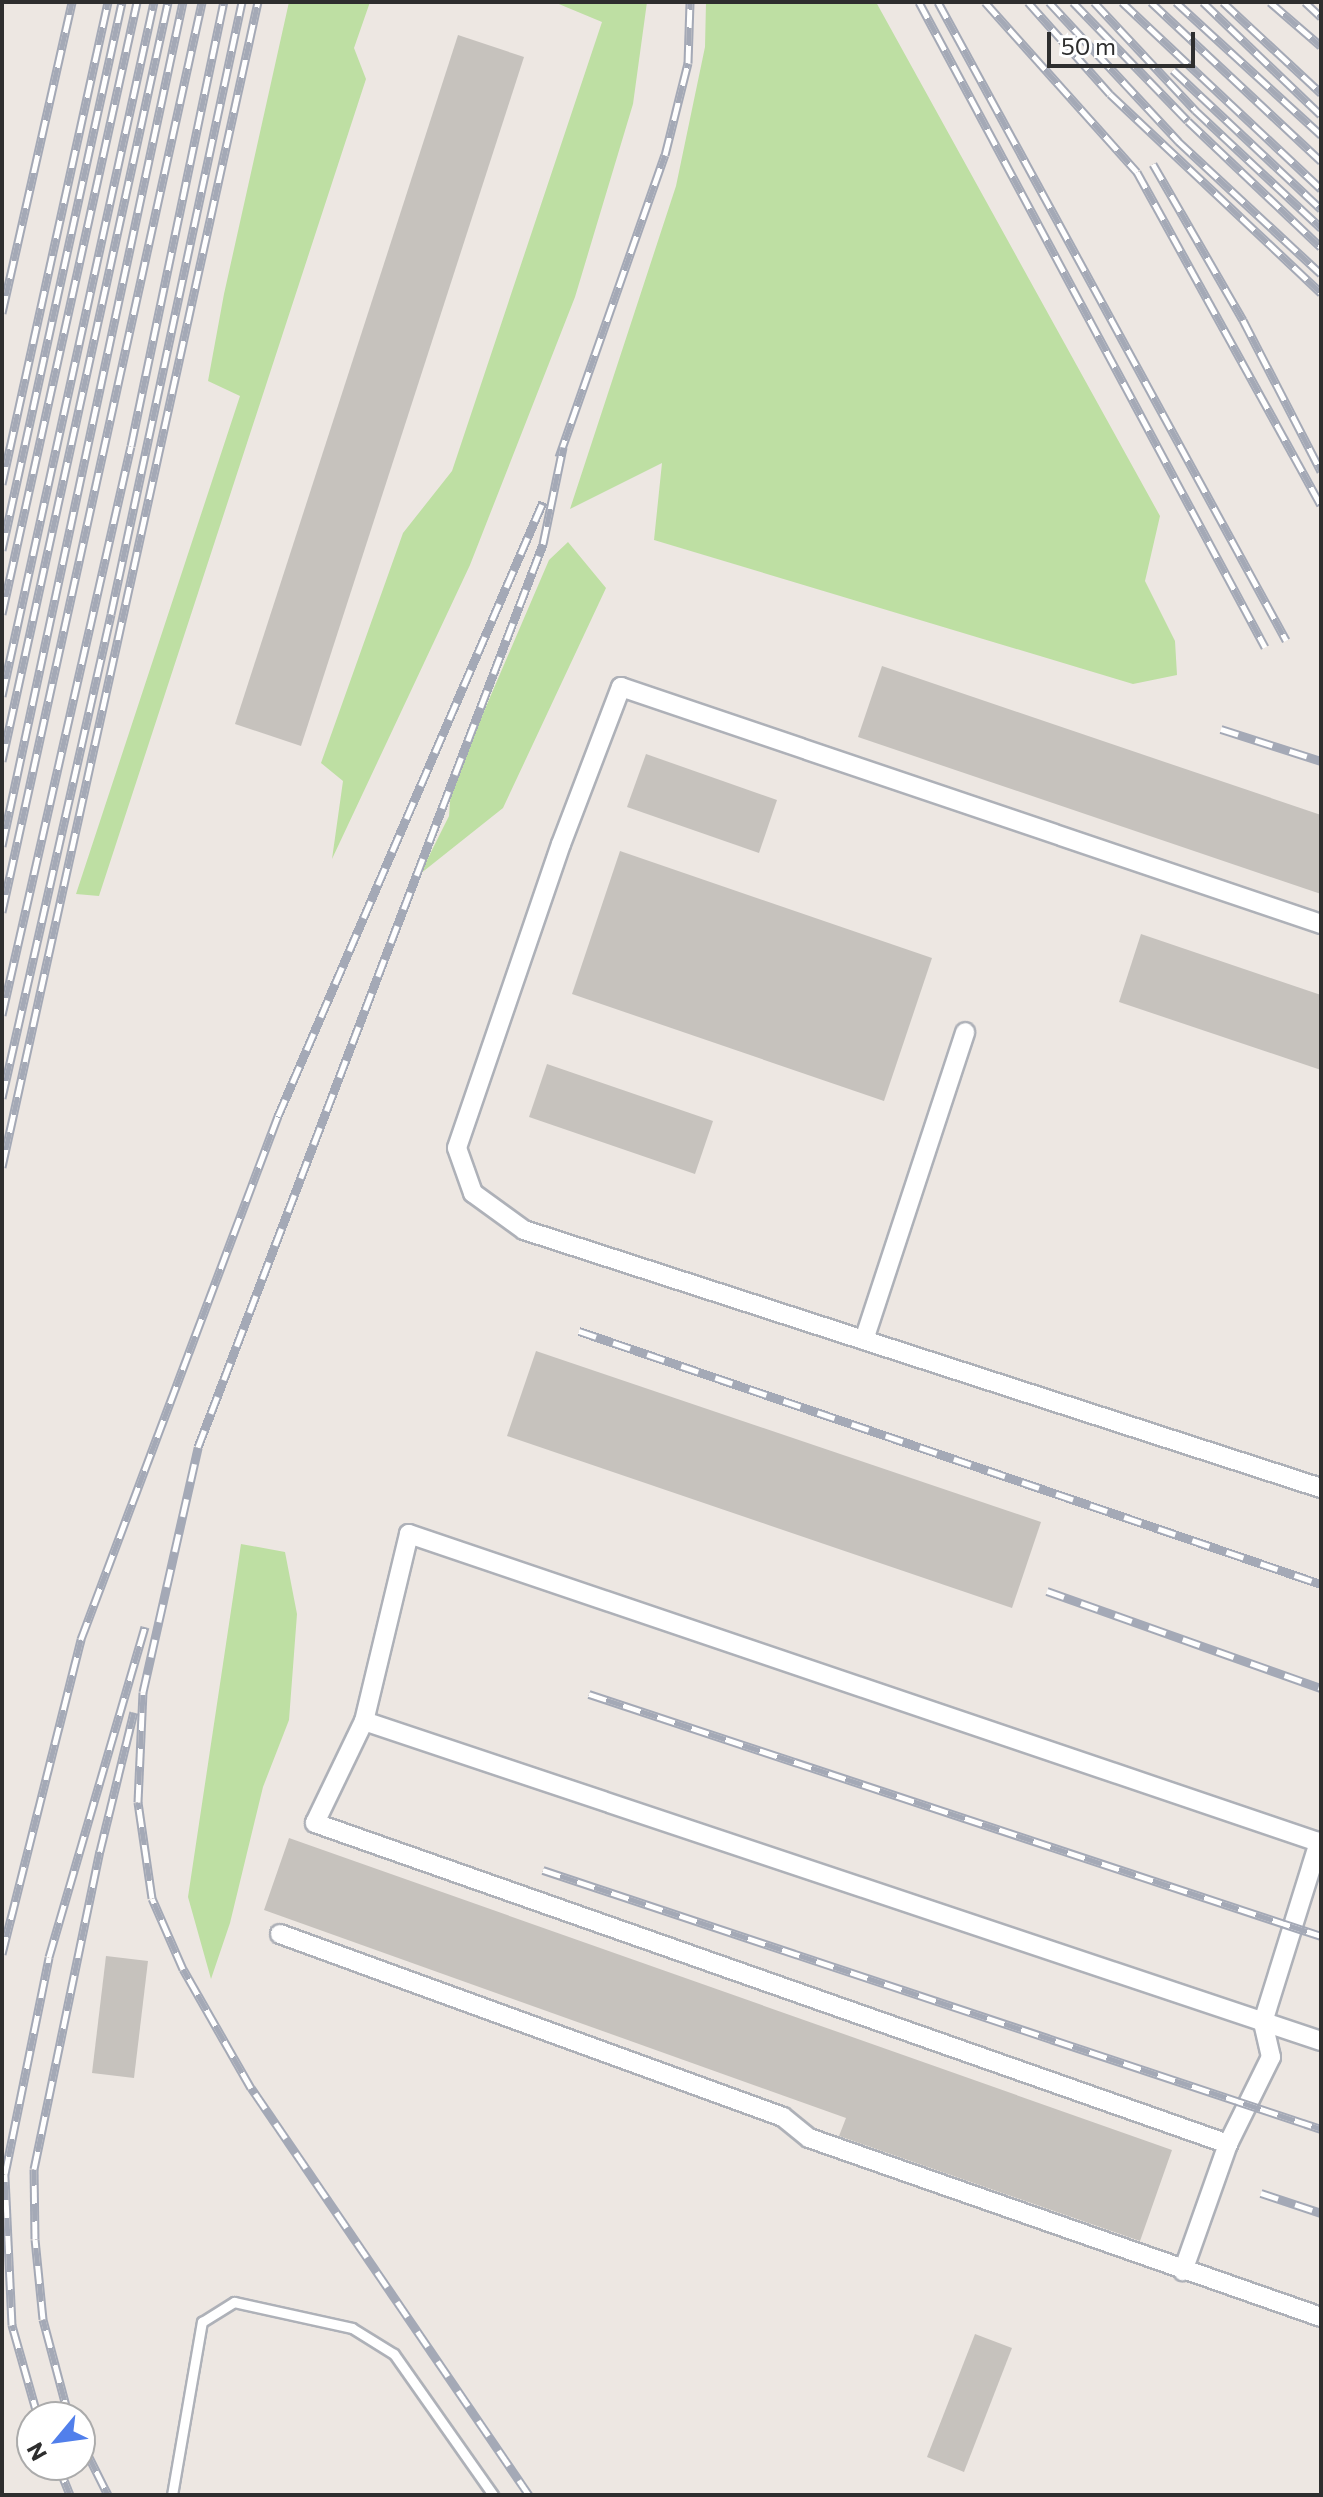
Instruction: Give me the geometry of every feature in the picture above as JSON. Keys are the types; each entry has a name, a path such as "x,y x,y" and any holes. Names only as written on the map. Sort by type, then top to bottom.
{"street":[{"path":"1321,924 621,687 561,844 457,1148 473,1193 524,1230 1321,1488"},
{"path":"864,1340 965,1032"},
{"path":"1183,2271 1228,2144 1271,2057 1263,2022 1320,1842 409,1534 364,1721 315,1823 1228,2144"},
{"path":"364,1721 1321,2041"},
{"path":"280,1934 783,2117 809,2138 1321,2317"}],"lane":[{"path":"172,2495 202,2322 234,2302 352,2328 394,2354 493,2495"}],"green space":[{"path":"289,2 370,2 354,48 366,79 99,896 76,894 240,396 208,381 224,294"},
{"path":"554,2 647,2 633,104 575,297 470,565 332,859 343,781 321,763 403,533 452,471 602,22"},
{"path":"706,2 876,2 1160,516 1145,581 1175,641 1177,675 1133,684 654,540 662,463 570,509 676,186 705,47"},
{"path":"568,542 606,588 503,808 420,874 449,816 451,788 549,560"},
{"path":"241,1544 285,1552 297,1614 289,1720 263,1787 230,1923 211,1979 188,1897"}],"building":[{"path":"458,35 524,57 301,746 235,724"},
{"path":"882,666 1321,815 1321,894 858,737"},
{"path":"646,754 777,800 759,853 627,807"},
{"path":"620,851 932,958 884,1101 572,994"},
{"path":"1141,934 1321,995 1321,1070 1119,1002"},
{"path":"547,1064 713,1121 695,1174 529,1117"},
{"path":"536,1351 1041,1522 1012,1608 507,1436"},
{"path":"289,1838 1172,2150 1140,2241 839,2136 846,2118 264,1910"},
{"path":"106,1956 148,1961 134,2078 92,2073"},
{"path":"975,2334 1012,2348 964,2472 927,2457"}],"railway":[{"path":"2,313 72,2"},
{"path":"2,484 108,2"},
{"path":"2,550 122,2"},
{"path":"2,614 137,2"},
{"path":"2,696 154,2"},
{"path":"2,761 168,2"},
{"path":"2,846 183,2"},
{"path":"2,912 202,2"},
{"path":"2,1015 131,446 224,2"},
{"path":"2,1098 111,614 242,2"},
{"path":"2,1167 258,2"},
{"path":"559,457 665,155 688,63 690,2"},
{"path":"919,2 1265,647"},
{"path":"938,2 1286,640"},
{"path":"985,2 1137,172 1321,505"},
{"path":"1028,2 1110,94 1321,293"},
{"path":"1049,2 1178,141 1321,274"},
{"path":"1073,2 1188,121 1321,247"},
{"path":"1094,2 1195,110 1321,228"},
{"path":"1122,2 1321,189"},
{"path":"1151,2 1321,161"},
{"path":"1176,2 1321,135"},
{"path":"1203,2 1321,115"},
{"path":"1223,2 1321,93"},
{"path":"1270,2 1321,46"},
{"path":"1305,2 1321,17"},
{"path":"1173,70 1321,209"},
{"path":"1153,164 1243,320 1321,471"},
{"path":"529,2495 251,2088 183,1969 152,1898 138,1802 143,1692 198,1447 543,544 563,447"},
{"path":"2,1954 81,1639 278,1116 543,502"},
{"path":"1221,729 1321,761"},
{"path":"579,1331 1321,1584"},
{"path":"1047,1591 1321,1688"},
{"path":"33,2401 12,2325 5,2174 49,1957 145,1627"},
{"path":"589,1694 1321,1936"},
{"path":"65,2401 43,2319 35,2239 34,2169 100,1851 134,1712"},
{"path":"543,1870 1321,2129"},
{"path":"1261,2193 1321,2213"},
{"path":"96,2471 108,2495"},
{"path":"64,2481 70,2495"}]}
